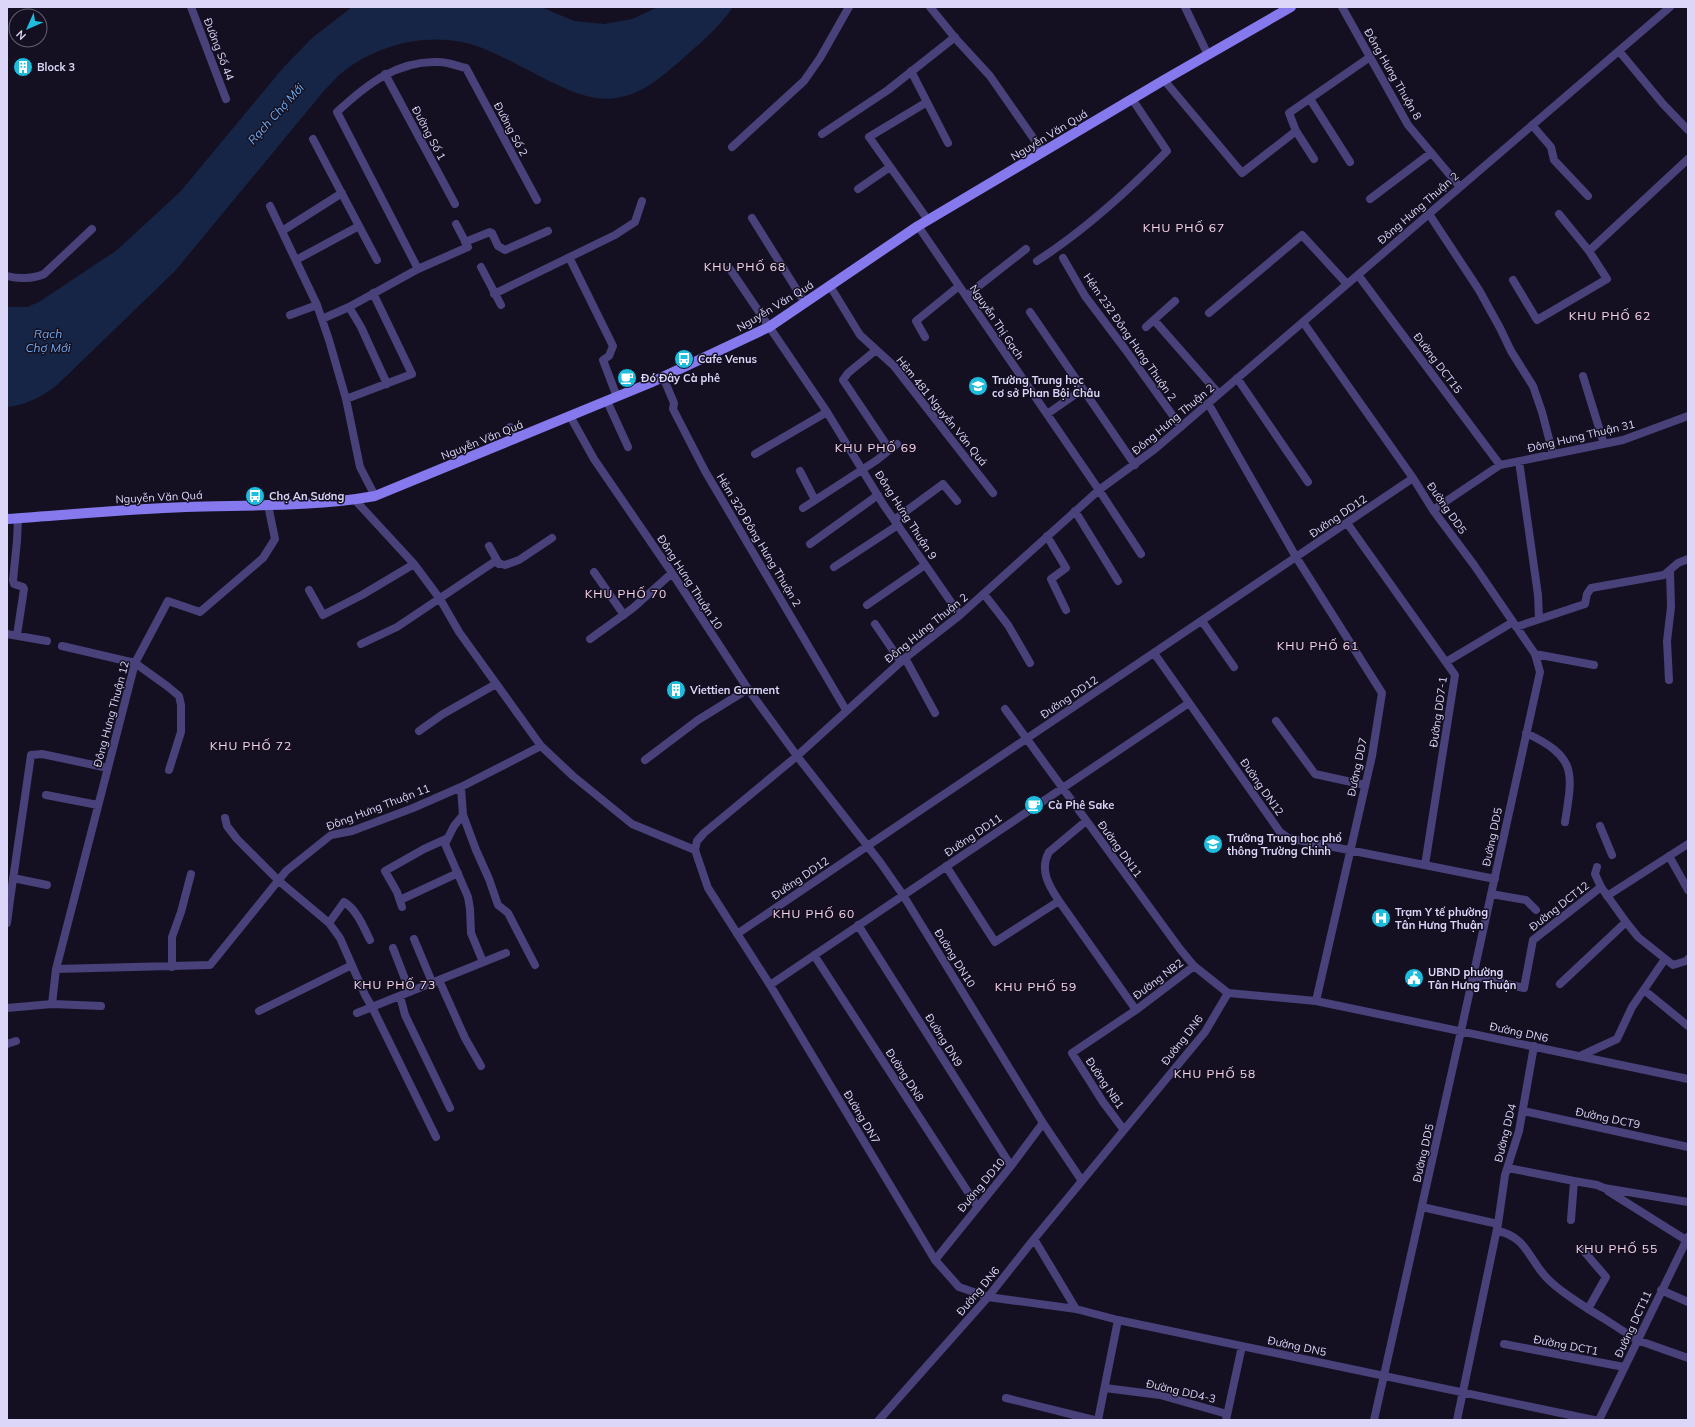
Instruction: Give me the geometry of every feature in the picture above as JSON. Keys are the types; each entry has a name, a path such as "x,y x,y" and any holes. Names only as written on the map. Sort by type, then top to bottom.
{"main road":[{"name":"Nguyễn Văn Quá","path":"7,520 185,507 268,505 355,500 375,496 617,397 663,377 769,326 805,304 918,226 1164,80 1292,7"}],"street":[{"name":"Đường Số 44","path":"191,7 226,99"},
{"path":"732,147 804,81 820,58 849,7"},
{"path":"930,7 990,76 1043,152"},
{"path":"1185,7 1208,55"},
{"name":"Đông Hưng Thuận 8","path":"1342,7 1408,125 1460,187"},
{"name":"Đông Hưng Thuận 2","path":"695,850 697,841 704,833 797,756 846,710 903,660 960,616 1099,490 1135,465 1181,427 1670,7"},
{"path":"822,134 888,90 955,37"},
{"path":"1619,51 1663,104 1688,130"},
{"path":"1314,159 1296,131 1289,113 1370,57"},
{"name":"Đường Số 2","path":"385,74 406,66 425,62 440,62 466,68 538,200"},
{"path":"911,71 948,143"},
{"path":"385,74 360,91 337,112 418,269"},
{"name":"Đường Số 1","path":"385,74 455,204"},
{"path":"1164,80 1242,173 1296,131"},
{"path":"1037,261 1091,222 1140,179 1167,151 1132,99"},
{"path":"1310,99 1350,162"},
{"path":"928,102 869,137 928,220"},
{"path":"1532,125 1551,147 1554,160 1588,196"},
{"path":"313,139 377,260"},
{"path":"1370,199 1431,153"},
{"path":"1589,252 1688,159"},
{"path":"858,189 890,167"},
{"path":"282,231 342,193"},
{"path":"494,294 615,235 635,222 642,201"},
{"path":"270,206 317,305 346,399 360,467 375,496"},
{"path":"1428,214 1479,290 1511,351 1533,386 1542,412 1553,454"},
{"path":"1513,280 1536,320 1607,279 1589,252 1559,214"},
{"path":"752,218 805,304"},
{"path":"322,319 349,307 418,269 468,247 456,224"},
{"path":"296,260 359,226"},
{"name":"Nguyễn Thị Gạch","path":"918,226 1099,490 1141,554"},
{"path":"7,276 13,278 37,277 44,274 92,230"},
{"path":"465,242 490,232 492,233 498,246 505,250 548,231"},
{"path":"1209,312 1302,235 1347,284"},
{"path":"966,296 1026,249"},
{"path":"570,258 613,346 609,356 603,360 617,397"},
{"name":"Hẻm 232 Đông Hưng Thuận 2","path":"1063,258 1085,296 1125,348 1181,427"},
{"path":"481,266 494,294 501,305"},
{"name":"Đông Hưng Thuận 9","path":"730,269 827,412 878,495 960,616"},
{"name":"Đường DCT15","path":"1358,275 1500,465"},
{"name":"Hẻm 481 Nguyễn Văn Quá","path":"830,286 860,335 894,366 993,493"},
{"path":"925,337 916,321 959,286"},
{"path":"346,399 412,374 373,293"},
{"path":"1146,327 1175,301"},
{"path":"290,315 317,305"},
{"path":"349,307 361,327 386,384"},
{"path":"1030,312 1135,465"},
{"path":"1154,320 1219,394"},
{"name":"Đường DD5","path":"1303,322 1413,478 1433,510 1515,624 1535,654 1540,672 1462,1031 1374,1420"},
{"path":"876,350 848,373 843,380 890,450"},
{"path":"1583,376 1604,444"},
{"name":"Hẻm 320 Đông Hưng Thuận 2","path":"663,377 674,403 673,409 705,471 846,710"},
{"path":"1237,378 1308,482"},
{"path":"1047,414 1083,389"},
{"path":"606,401 628,446"},
{"name":"Đường DD7","path":"1208,403 1296,557 1382,692 1372,756 1316,1001"},
{"path":"755,454 827,412"},
{"name":"Đông Hưng Thuận 10","path":"570,416 594,459 672,573 748,689 797,756"},
{"name":"Đông Hưng Thuận 31","path":"1500,465 1623,440 1688,416"},
{"path":"510,427 514,440"},
{"path":"803,508 863,470 897,444"},
{"path":"1519,461 1538,595 1539,619"},
{"path":"1433,510 1500,465"},
{"path":"800,472 816,500"},
{"name":"Đường DD12","path":"737,934 1413,478"},
{"path":"834,567 896,522 943,484 957,501"},
{"path":"810,544 878,495"},
{"path":"355,500 414,564 440,599 459,632 541,746 573,776 632,824 695,850"},
{"name":"Đông Hưng Thuận 12","path":"52,1004 56,969 135,663 168,601 200,612 263,558 275,539 268,505"},
{"path":"1075,512 1118,582"},
{"path":"17,635 24,591 23,587 14,584 13,580 18,519"},
{"name":"Đường DD7-1","path":"1347,523 1455,674 1425,865"},
{"path":"1048,536 1066,568 1051,579 1066,610"},
{"path":"361,644 397,627 494,562 505,566 519,560 552,538"},
{"path":"489,546 499,564"},
{"path":"1446,662 1515,624 1539,619 1585,604 1587,594 1591,588 1661,576 1670,571 1678,563 1688,559"},
{"path":"309,590 323,615 362,595 414,564"},
{"path":"866,605 925,565"},
{"path":"1669,680 1667,641 1670,606 1670,571"},
{"path":"594,572 624,615"},
{"path":"590,639 624,615 672,573"},
{"path":"984,594 1008,625 1030,663"},
{"path":"1202,621 1234,667"},
{"path":"875,624 903,660 935,713"},
{"path":"7,634 46,641"},
{"path":"62,646 135,663 179,696 181,705 181,732 169,770"},
{"name":"Đường DN12","path":"1154,653 1280,832 1288,838 1494,879"},
{"path":"1535,654 1594,665"},
{"path":"419,731 443,714 496,684"},
{"path":"645,760 698,720 748,689"},
{"name":"Đường DD11","path":"770,985 1189,702"},
{"name":"Đường DN11","path":"1005,709 1194,966 1228,993"},
{"path":"1276,721 1315,774 1365,785"},
{"path":"1526,733 1544,741 1563,757 1568,765 1570,774 1570,790 1565,822"},
{"name":"Đông Hưng Thuận 11","path":"56,969 210,965 286,871 331,835 352,831 413,808 541,746"},
{"path":"7,923 9,900 31,755 42,754 108,768"},
{"name":"Đường DN10","path":"797,756 903,895 1043,1123 1082,1181"},
{"path":"461,786 463,815 476,850 490,879 498,905 508,914 535,965"},
{"path":"46,795 98,805"},
{"path":"463,815 446,839 445,844 448,855 458,873 468,897 470,909 470,933 483,962"},
{"path":"225,818 227,826 237,839 279,881 329,923 340,938 364,995 372,1007 436,1137"},
{"path":"1086,821 1049,852 1046,857 1044,869 1046,877 1059,901 1136,1010"},
{"path":"1600,826 1612,855"},
{"path":"446,839 424,849 384,871 398,892 401,903 458,873"},
{"path":"1608,896 1688,844"},
{"name":"Đường DN7","path":"695,850 708,888 770,985 934,1260 959,1287 988,1297 1076,1309"},
{"path":"1669,856 1688,890"},
{"path":"946,866 995,942 1059,901"},
{"path":"1597,867 1595,874 1601,887 1638,937 1673,965 1688,959"},
{"path":"172,967 172,937 192,874"},
{"path":"13,878 47,885"},
{"name":"Đường DCT12","path":"1473,976 1524,988 1532,940 1601,887"},
{"path":"1491,894 1526,900 1536,910"},
{"path":"329,923 344,902 350,906 359,919 370,940"},
{"path":"1560,984 1626,922"},
{"name":"Đường DN9","path":"858,925 1011,1166"},
{"path":"414,939 481,1066"},
{"path":"394,948 410,992"},
{"path":"357,1013 506,953"},
{"name":"Đường DN8","path":"814,955 977,1206"},
{"path":"1580,1056 1617,1039 1632,1007 1665,959"},
{"path":"259,1011 352,965"},
{"name":"Đường NB2","path":"1136,1010 1194,966"},
{"path":"1644,990 1688,1026"},
{"name":"Đường DN6","path":"879,1420 988,1297 1205,1032 1228,993 1316,1001 1688,1079"},
{"path":"400,996 405,1015 450,1108"},
{"path":"7,1008 52,1004 101,1006"},
{"name":"Đường NB1","path":"1124,1130 1072,1052 1136,1010"},
{"path":"7,1044 16,1041"},
{"name":"Đường DD4","path":"1462,1392 1498,1228 1505,1175 1519,1131 1534,1046"},
{"name":"Đường DCT9","path":"1523,1111 1688,1147"},
{"name":"Đường DD10","path":"934,1260 1011,1166 1043,1123"},
{"path":"1508,1168 1597,1185 1687,1239"},
{"path":"1571,1220 1574,1181"},
{"path":"1604,1188 1688,1202"},
{"path":"1422,1207 1498,1228 1512,1235 1529,1254 1548,1280 1588,1310 1637,1340 1688,1358"},
{"path":"1034,1239 1076,1309"},
{"name":"Đường DCT11","path":"1599,1420 1687,1239"},
{"path":"1582,1249 1606,1277 1588,1310"},
{"path":"1661,1290 1688,1302"},
{"name":"Đường DN5","path":"1076,1309 1118,1320 1591,1420"},
{"path":"1098,1420 1118,1320"},
{"name":"Đường DCT1","path":"1504,1344 1624,1367"},
{"path":"1227,1417 1242,1346"},
{"name":"Đường DD4-3","path":"1104,1388 1160,1395 1227,1417"},
{"path":"1457,1420 1462,1392"},
{"path":"1006,1398 1094,1420"}],"water":[{"name":"Rạch Chợ Mới","path":"352,7 541,7 574,21 604,24 632,19 658,7 733,7 708,36 658,79 635,93 616,98 607,99 589,97 580,94 555,84 482,48 447,40 428,40 392,46 359,61 341,73 323,92 175,271 57,385 34,400 7,407 7,307 27,307 39,302 117,250 180,192 283,68 312,38"}],"place":[{"name":"Block 3","path":"23,67"},
{"name":"Cafe Venus","path":"684,359"},
{"name":"Đó Đây Cà phê","path":"627,378"},
{"name":"Trường Trung học cơ sở Phan Bội Châu","path":"978,386"},
{"name":"Chợ An Sương","path":"255,496"},
{"name":"Viettien Garment","path":"676,690"},
{"name":"Cà Phê Sake","path":"1034,805"},
{"name":"Trường Trung học phổ thông Trường Chinh","path":"1213,844"},
{"name":"Trạm Y tế phường Tân Hưng Thuận","path":"1381,918"},
{"name":"UBND phường Tân Hưng Thuận","path":"1414,978"}],"district":[{"name":"KHU PHỐ 67","path":"1184,228"},
{"name":"KHU PHỐ 68","path":"745,267"},
{"name":"KHU PHỐ 62","path":"1610,316"},
{"name":"KHU PHỐ 69","path":"876,448"},
{"name":"KHU PHỐ 70","path":"626,594"},
{"name":"KHU PHỐ 61","path":"1318,646"},
{"name":"KHU PHỐ 72","path":"251,746"},
{"name":"KHU PHỐ 60","path":"814,914"},
{"name":"KHU PHỐ 73","path":"395,985"},
{"name":"KHU PHỐ 59","path":"1036,987"},
{"name":"KHU PHỐ 58","path":"1215,1074"},
{"name":"KHU PHỐ 55","path":"1617,1249"}]}
